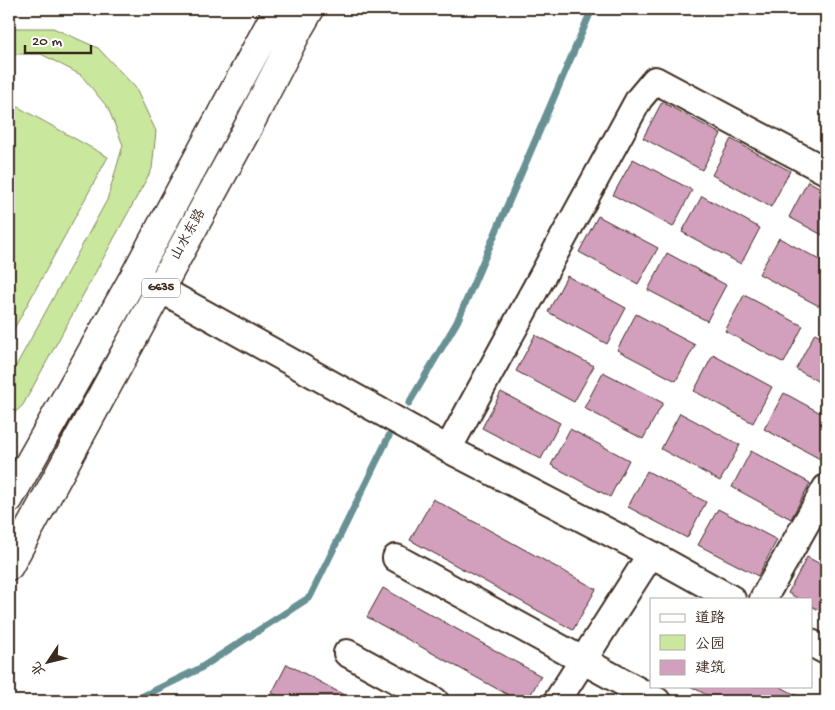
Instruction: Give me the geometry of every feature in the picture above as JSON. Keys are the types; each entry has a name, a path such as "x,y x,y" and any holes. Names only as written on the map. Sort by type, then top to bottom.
{"highway":[{"name":"山水东路","path":"9,500 135,275 278,9"},
{"name":"山水东路","path":"9,566 310,9"}],"street":[{"path":"448,450 639,99 655,80 826,171"},
{"path":"135,275 448,450 651,554 730,598"},
{"path":"764,598 826,488"},
{"path":"557,701 651,554"},
{"path":"396,558 657,701"},
{"path":"812,644 826,651"},
{"path":"347,653 435,701"}],"green space":[{"path":"9,28 53,28 98,48 135,87 156,131 152,169 23,405 9,418 9,377 107,200 123,145 108,108 81,75 41,54 9,54"},
{"path":"9,102 108,157 9,338"}],"building":[{"path":"662,102 721,134 702,170 643,138"},
{"path":"731,139 790,171 771,207 712,175"},
{"path":"633,159 692,190 673,227 613,195"},
{"path":"808,181 826,191 826,237 789,217"},
{"path":"702,196 760,228 741,264 682,232"},
{"path":"598,216 658,248 638,284 579,252"},
{"path":"779,238 826,263 826,291 819,306 759,274"},
{"path":"667,253 726,285 707,321 648,290"},
{"path":"567,276 626,308 607,344 548,312"},
{"path":"744,295 803,326 784,363 725,331"},
{"path":"636,314 695,345 676,381 617,350"},
{"path":"815,333 826,339 826,386 796,369"},
{"path":"535,335 594,366 574,402 516,371"},
{"path":"713,355 772,387 753,423 694,391"},
{"path":"603,372 663,403 643,439 584,408"},
{"path":"501,392 560,423 541,459 482,428"},
{"path":"784,393 826,416 826,456 824,461 764,429"},
{"path":"680,413 740,445 720,481 661,449"},
{"path":"570,429 629,460 610,497 551,465"},
{"path":"751,451 810,483 791,519 732,487"},
{"path":"647,471 706,502 687,538 628,507"},
{"path":"433,499 596,589 573,630 410,540"},
{"path":"718,509 777,540 758,576 698,545"},
{"path":"807,557 826,567 826,614 812,607 812,598 797,598 788,593"},
{"path":"383,588 541,676 527,701 519,701 367,617"},
{"path":"287,664 355,701 287,701 272,693"},
{"path":"694,688 783,688 807,701 718,701"}],"waterway":[{"path":"409,403 457,322 592,9"},
{"path":"133,701 199,669 310,597 389,436"}]}
